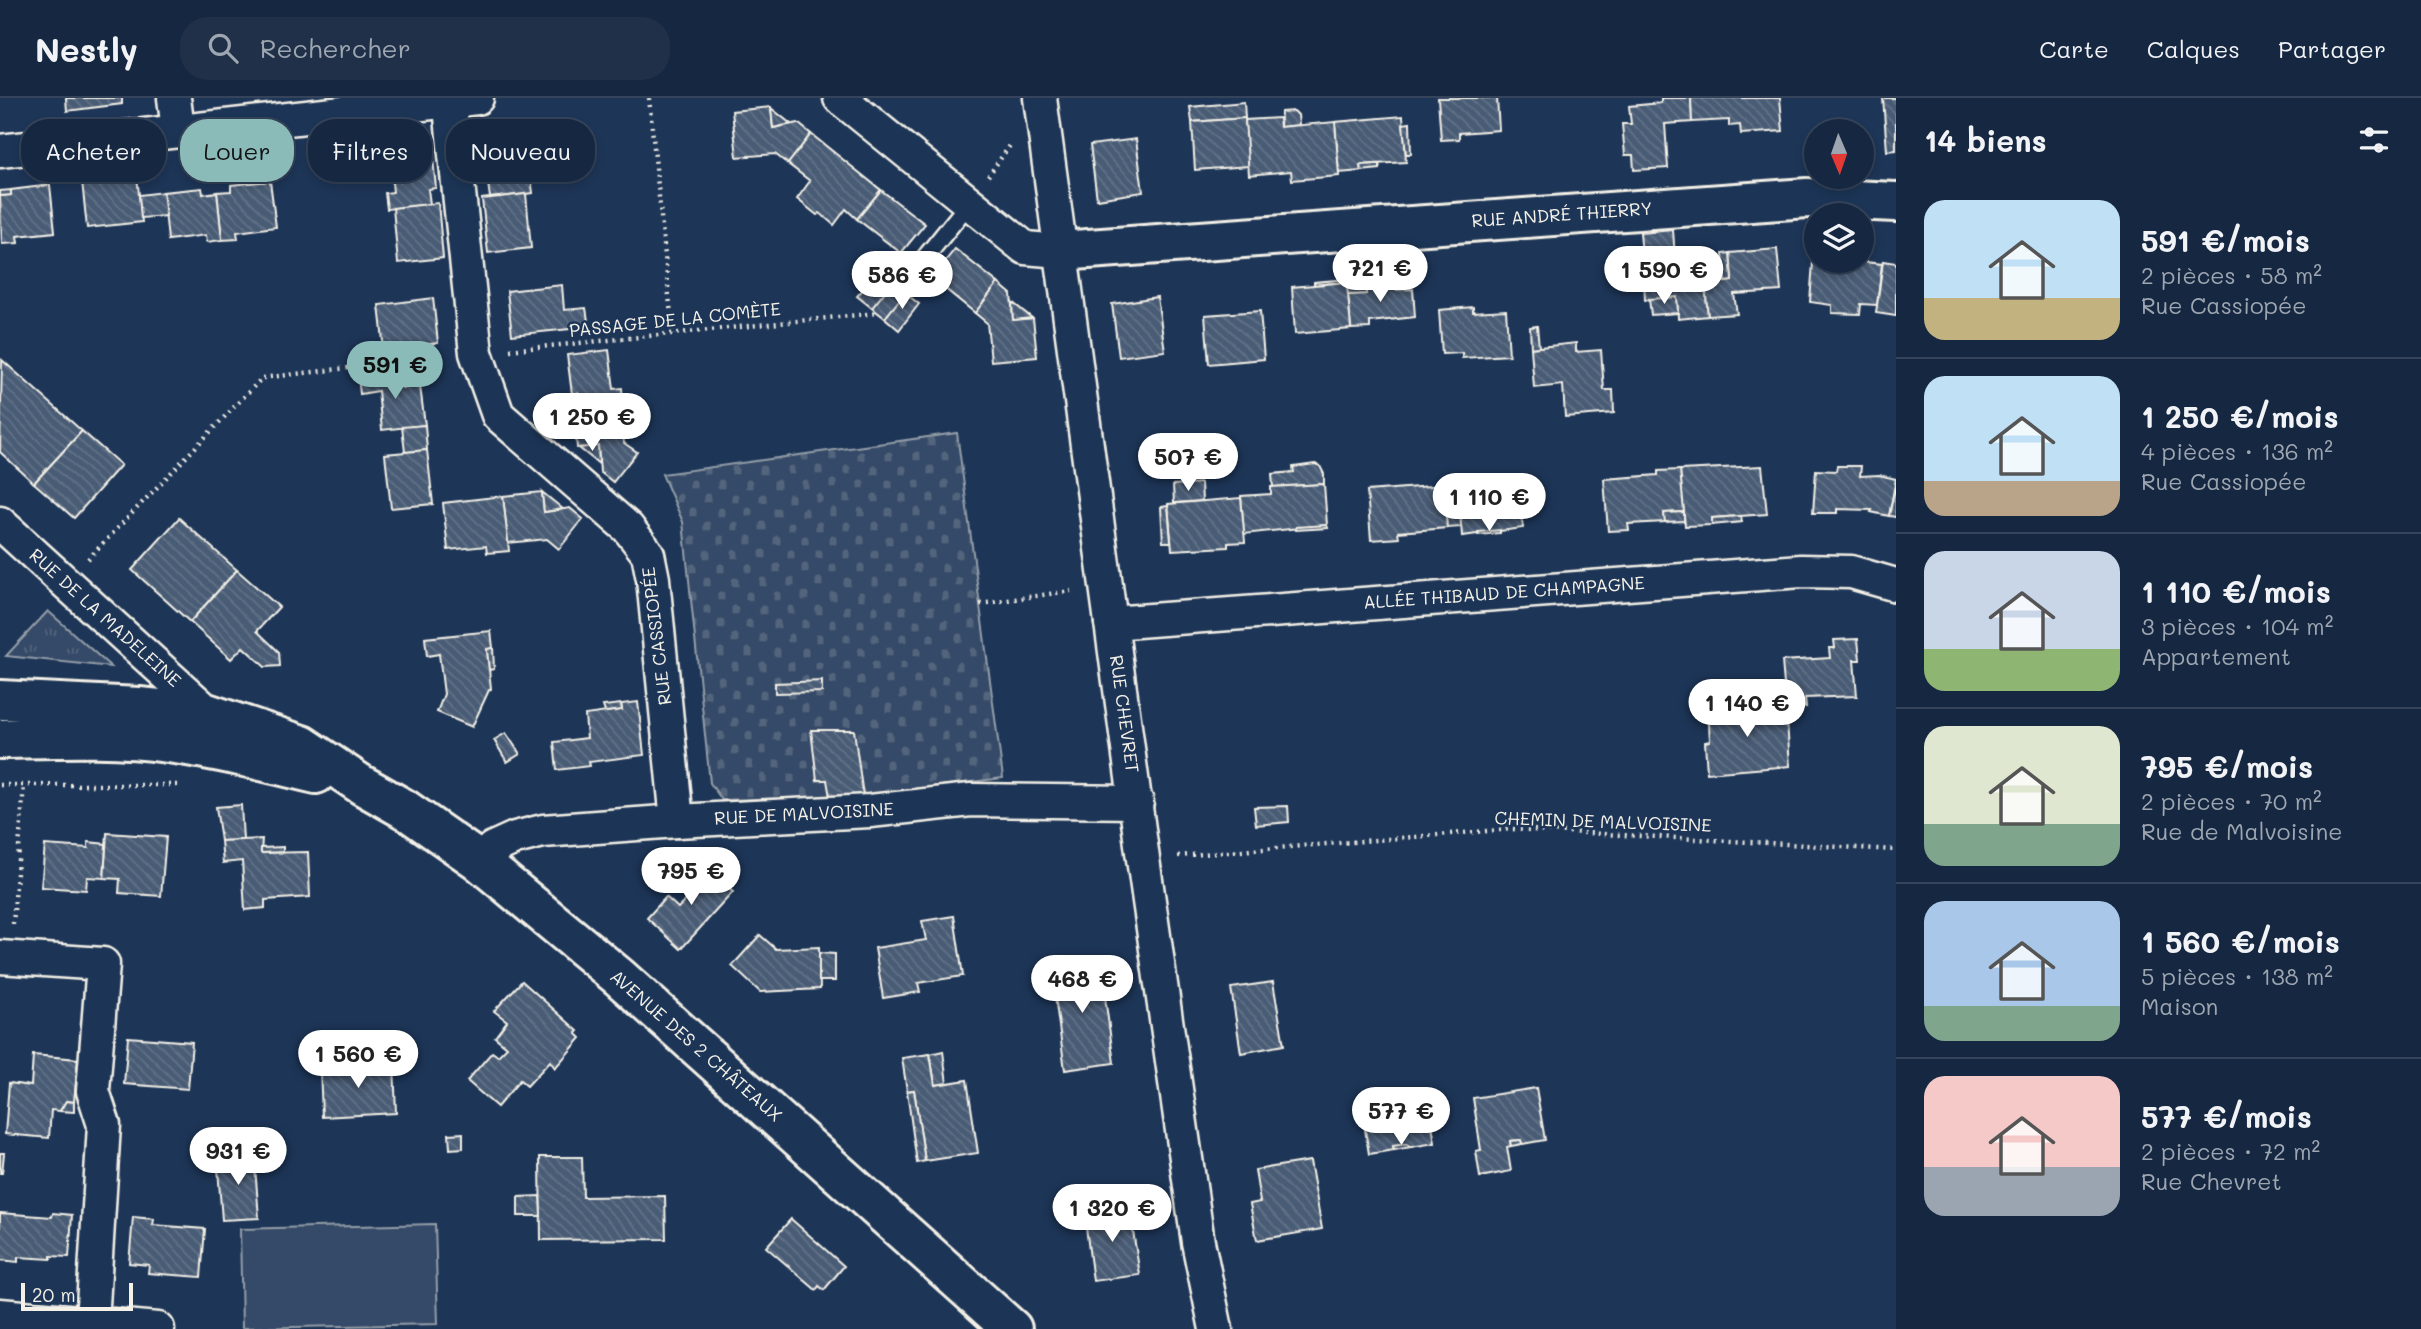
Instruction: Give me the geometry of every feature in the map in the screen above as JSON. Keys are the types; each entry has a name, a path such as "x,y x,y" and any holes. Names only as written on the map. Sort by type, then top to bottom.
{"main road":[{"name":"RUE ANDRÉ THIERRY","path":"1060,251 1807,198 1896,202"},
{"name":"AVENUE DES 2 CHÂTEAUX","path":"0,701 139,707 210,714 302,745 362,785 406,810 479,861 620,977 1012,1329"},
{"name":"AVENUE DES 2 CHÂTEAUX","path":"0,739 117,739 166,742 258,760 362,785"}],"street":[{"path":"174,98 178,130"},
{"path":"840,98 1025,248 1060,251"},
{"path":"0,150 458,99"},
{"name":"RUE CASSIOPÉE","path":"458,99 476,353 498,415 628,528 648,554 653,579 677,821"},
{"name":"RUE CHEVRET","path":"1040,101 1143,859 1198,1242 1216,1329"},
{"name":"RUE DE LA MADELEINE","path":"0,523 210,714"},
{"name":"ALLÉE THIBAUD DE CHAMPAGNE","path":"1111,622 1801,570 1851,572 1896,584"},
{"name":"RUE DE MALVOISINE","path":"479,861 493,848 515,838 543,831 870,811 971,800 1136,802"},
{"path":"5,957 103,964 93,1091 104,1125 92,1322"},
{"path":"0,1315 158,1329"}],"lane":[{"path":"908,280 969,203"}],"path":[{"path":"649,98 673,335"},
{"path":"969,203 1040,101"},
{"name":"PASSAGE DE LA COMÈTE","path":"65,582 262,378 476,353 877,313"},
{"path":"980,604 1107,586"},
{"path":"5,957 24,785"},
{"name":"CHEMIN DE MALVOISINE","path":"1143,859 1512,829 1896,850"}],"green space":[{"path":"957,433 1003,778 863,796 722,800 710,783 683,522 662,474"},
{"path":"48,611 111,667 6,656"},
{"path":"435,1224 438,1324 242,1328 240,1229"}],"building":[{"path":"66,98 122,98 122,104 67,111"},
{"path":"1438,98 1497,98 1499,130 1459,133 1459,139 1441,140"},
{"path":"1661,98 1691,98 1692,122 1665,124 1668,168 1634,170 1633,155 1625,155 1622,124 1631,124 1629,106 1661,103"},
{"path":"1691,98 1780,98 1783,131 1741,134 1740,125 1729,126 1729,120 1692,122"},
{"path":"1883,98 1896,98 1896,150 1887,151"},
{"path":"1244,102 1245,118 1192,122 1190,107"},
{"path":"771,107 773,128 798,123 811,134 788,164 775,154 737,157 732,111"},
{"path":"771,108 791,124 773,128"},
{"path":"1294,111 1298,115 1299,125 1280,127 1281,112"},
{"path":"1403,116 1406,162 1360,165 1361,171 1339,173 1335,122"},
{"path":"1245,118 1249,166 1195,170 1192,122"},
{"path":"1279,118 1280,127 1335,122 1339,176 1292,180 1291,171 1249,175 1245,120"},
{"path":"1410,123 1411,154 1406,154 1403,124"},
{"path":"811,134 881,190 857,219 846,209 834,225 797,199 810,181 788,164"},
{"path":"1136,139 1143,192 1097,199 1090,145"},
{"path":"432,149 436,188 428,189 430,204 387,209 385,193 393,192 392,182 432,182"},
{"path":"1380,164 1380,169 1361,171 1360,165"},
{"path":"82,182 138,182 142,222 87,228"},
{"path":"270,182 276,227 237,232 238,239 222,240 217,192 231,191 231,185"},
{"path":"480,182 532,182 533,193 490,198 488,183"},
{"path":"50,185 55,232 17,236 18,243 2,244 0,196 11,195 11,190"},
{"path":"202,188 203,194 217,192 222,240 207,242 206,235 168,240 163,192"},
{"path":"11,190 11,195 0,196 0,191"},
{"path":"881,190 925,224 901,253 857,219"},
{"path":"163,192 166,216 141,218 139,195"},
{"path":"526,194 531,248 488,253 482,199"},
{"path":"438,203 443,258 398,263 393,208"},
{"path":"1673,230 1677,286 1705,284 1708,316 1678,319 1677,297 1645,300 1644,281 1633,282 1631,255 1642,254 1640,233"},
{"path":"955,249 998,283 975,313 932,278"},
{"path":"1777,249 1781,291 1734,294 1737,314 1708,316 1705,284 1732,281 1730,253"},
{"path":"1730,253 1732,281 1725,282 1723,254"},
{"path":"1883,261 1896,263 1896,316 1876,313"},
{"path":"1874,263 1882,264 1877,305 1861,304 1860,314 1832,313 1832,305 1810,302 1812,273 1874,273"},
{"path":"878,272 892,283 872,308 857,296"},
{"path":"1347,279 1347,282 1314,285 1314,282"},
{"path":"1387,279 1395,290 1413,289 1415,317 1370,322 1370,328 1351,329 1348,295 1366,294 1364,280"},
{"path":"1347,282 1351,329 1295,334 1292,287"},
{"path":"892,283 905,293 885,318 872,308"},
{"path":"998,283 1011,294 1013,320 1033,318 1037,357 991,361 987,323 975,313"},
{"path":"1365,283 1366,294 1348,295 1347,284"},
{"path":"562,285 564,310 586,308 589,327 512,335 507,291"},
{"path":"905,293 919,304 899,330 885,318"},
{"path":"1157,297 1165,351 1119,357 1112,304"},
{"path":"1677,297 1678,313 1651,315 1649,299"},
{"path":"433,298 438,343 384,350 379,305"},
{"path":"1012,302 1032,318 1013,320"},
{"path":"1473,307 1473,312 1506,310 1509,355 1462,358 1462,353 1442,354 1439,310"},
{"path":"1260,311 1264,359 1209,364 1205,315"},
{"path":"1537,326 1539,347 1531,348 1530,327"},
{"path":"1576,343 1576,352 1601,350 1604,390 1613,390 1614,413 1565,417 1563,385 1534,388 1531,348"},
{"path":"609,350 614,389 622,388 623,403 580,408 578,393 572,394 567,355"},
{"path":"2,360 82,431 34,483 0,452"},
{"path":"400,373 402,388 420,386 425,425 382,430 378,391 360,394 358,377"},
{"path":"620,404 624,443 637,452 613,482 600,472 598,446 577,448 573,409"},
{"path":"425,425 427,450 405,452 402,427"},
{"path":"82,431 121,465 74,518 34,483"},
{"path":"598,446 599,464 579,448"},
{"path":"427,450 433,504 391,508 385,454"},
{"path":"1315,464 1320,466 1324,474 1324,484 1273,487 1272,474 1294,472 1293,467"},
{"path":"1762,466 1767,514 1712,518 1712,525 1685,526 1680,470"},
{"path":"1837,466 1861,466 1860,476 1879,475 1896,479 1889,516 1871,512 1872,510 1837,509 1837,513 1813,513 1816,470 1836,471"},
{"path":"1680,470 1684,512 1664,513 1665,522 1628,524 1629,530 1608,531 1604,479 1658,475 1658,471"},
{"path":"1201,483 1202,501 1174,503 1173,485"},
{"path":"1896,483 1896,517 1889,516"},
{"path":"1324,484 1327,525 1244,534 1241,496 1271,494 1271,487"},
{"path":"1520,484 1523,528 1462,536 1459,499 1477,498 1476,486"},
{"path":"1444,485 1447,528 1398,532 1399,538 1371,540 1367,491"},
{"path":"542,492 544,512 570,508 583,519 559,549 547,539 508,543 503,496"},
{"path":"542,492 563,509 544,512"},
{"path":"503,496 509,551 487,553 486,546 448,550 443,503"},
{"path":"1241,498 1245,542 1228,543 1228,547 1172,550 1168,504"},
{"path":"1168,506 1171,542 1163,542 1161,507"},
{"path":"1460,510 1461,527 1447,528 1446,512"},
{"path":"1684,512 1684,521 1665,522 1664,513"},
{"path":"1741,516 1742,522 1712,525 1712,518"},
{"path":"179,518 237,570 190,622 132,570"},
{"path":"1327,525 1328,528 1296,530 1296,527"},
{"path":"1500,530 1500,533 1478,535 1478,532"},
{"path":"237,570 279,607 257,631 279,652 280,666 265,667 243,647 231,659 190,622"},
{"path":"491,631 493,648 487,649 491,689 472,727 437,712 444,694 439,654 427,656 425,638"},
{"path":"1858,639 1860,660 1854,660 1857,696 1805,698 1806,707 1786,708 1782,661 1830,658 1829,648 1835,648 1834,640"},
{"path":"493,648 494,669 489,670 487,649"},
{"path":"822,681 822,692 775,693 775,683"},
{"path":"638,702 644,755 589,762 590,766 557,770 554,742 587,738 585,715 622,710 621,704"},
{"path":"621,704 622,710 605,712 603,706"},
{"path":"1786,706 1790,766 1707,773 1705,742 1710,741 1708,708 1731,707 1732,711"},
{"path":"811,730 854,730 863,796 830,797 827,780 817,780"},
{"path":"506,733 520,754 507,762 494,740"},
{"path":"241,805 243,840 221,841 216,807"},
{"path":"1288,806 1289,822 1256,825 1254,807"},
{"path":"107,833 166,837 161,896 119,893 120,879 104,878"},
{"path":"262,839 261,853 308,852 310,897 265,900 265,908 245,910 242,861 223,863 221,841"},
{"path":"88,842 106,844 104,878 87,877 86,890 41,887 45,845 88,848"},
{"path":"283,847 283,852 261,853 261,848"},
{"path":"703,865 733,892 681,949 647,918 666,897 678,908 690,896 681,888"},
{"path":"954,916 963,976 918,983 920,992 883,998 875,948 926,940 922,921"},
{"path":"760,935 776,949 819,947 820,989 760,992 732,966"},
{"path":"819,953 835,954 835,981 819,981"},
{"path":"1100,960 1114,1063 1065,1070 1051,967"},
{"path":"522,981 578,1031 576,1033 581,1038 555,1068 550,1061 527,1086 520,1080 497,1107 467,1081 492,1052 498,1056 507,1047 495,1037 507,1021 494,1011"},
{"path":"1273,982 1284,1045 1241,1053 1231,988"},
{"path":"128,1037 192,1042 188,1089 124,1084"},
{"path":"943,1051 947,1084 935,1085 930,1054"},
{"path":"930,1054 935,1085 967,1080 978,1153 925,1161 914,1090 907,1091 902,1058"},
{"path":"33,1055 78,1059 74,1102 66,1101 60,1111 51,1110 49,1138 5,1134 9,1083 31,1086"},
{"path":"394,1063 396,1113 322,1117 320,1066"},
{"path":"1536,1088 1545,1140 1522,1144 1521,1140 1510,1141 1511,1146 1507,1147 1511,1171 1480,1177 1476,1151 1481,1150 1473,1098"},
{"path":"914,1090 925,1161 917,1163 907,1091"},
{"path":"1427,1094 1435,1143 1411,1147 1406,1144 1393,1146 1394,1150 1369,1154 1361,1105"},
{"path":"66,1101 74,1102 74,1112 60,1111"},
{"path":"463,1133 463,1148 450,1149 449,1134"},
{"path":"1521,1140 1522,1144 1511,1146 1510,1141"},
{"path":"1406,1144 1411,1147 1394,1150 1393,1146"},
{"path":"0,1153 4,1153 2,1173 0,1173"},
{"path":"254,1153 259,1218 222,1220 217,1156"},
{"path":"540,1157 582,1157 583,1197 665,1196 666,1239 541,1240"},
{"path":"1310,1161 1322,1229 1257,1240 1250,1204 1260,1202 1255,1170"},
{"path":"540,1196 541,1216 518,1216 518,1197"},
{"path":"1129,1206 1140,1275 1093,1281 1084,1212"},
{"path":"0,1213 52,1217 53,1213 72,1215 69,1257 18,1257 18,1262 0,1260"},
{"path":"133,1217 154,1219 153,1225 205,1229 201,1277 148,1273 149,1265 129,1263"},
{"path":"791,1219 844,1266 824,1290 819,1286 816,1290 766,1247"}]}
